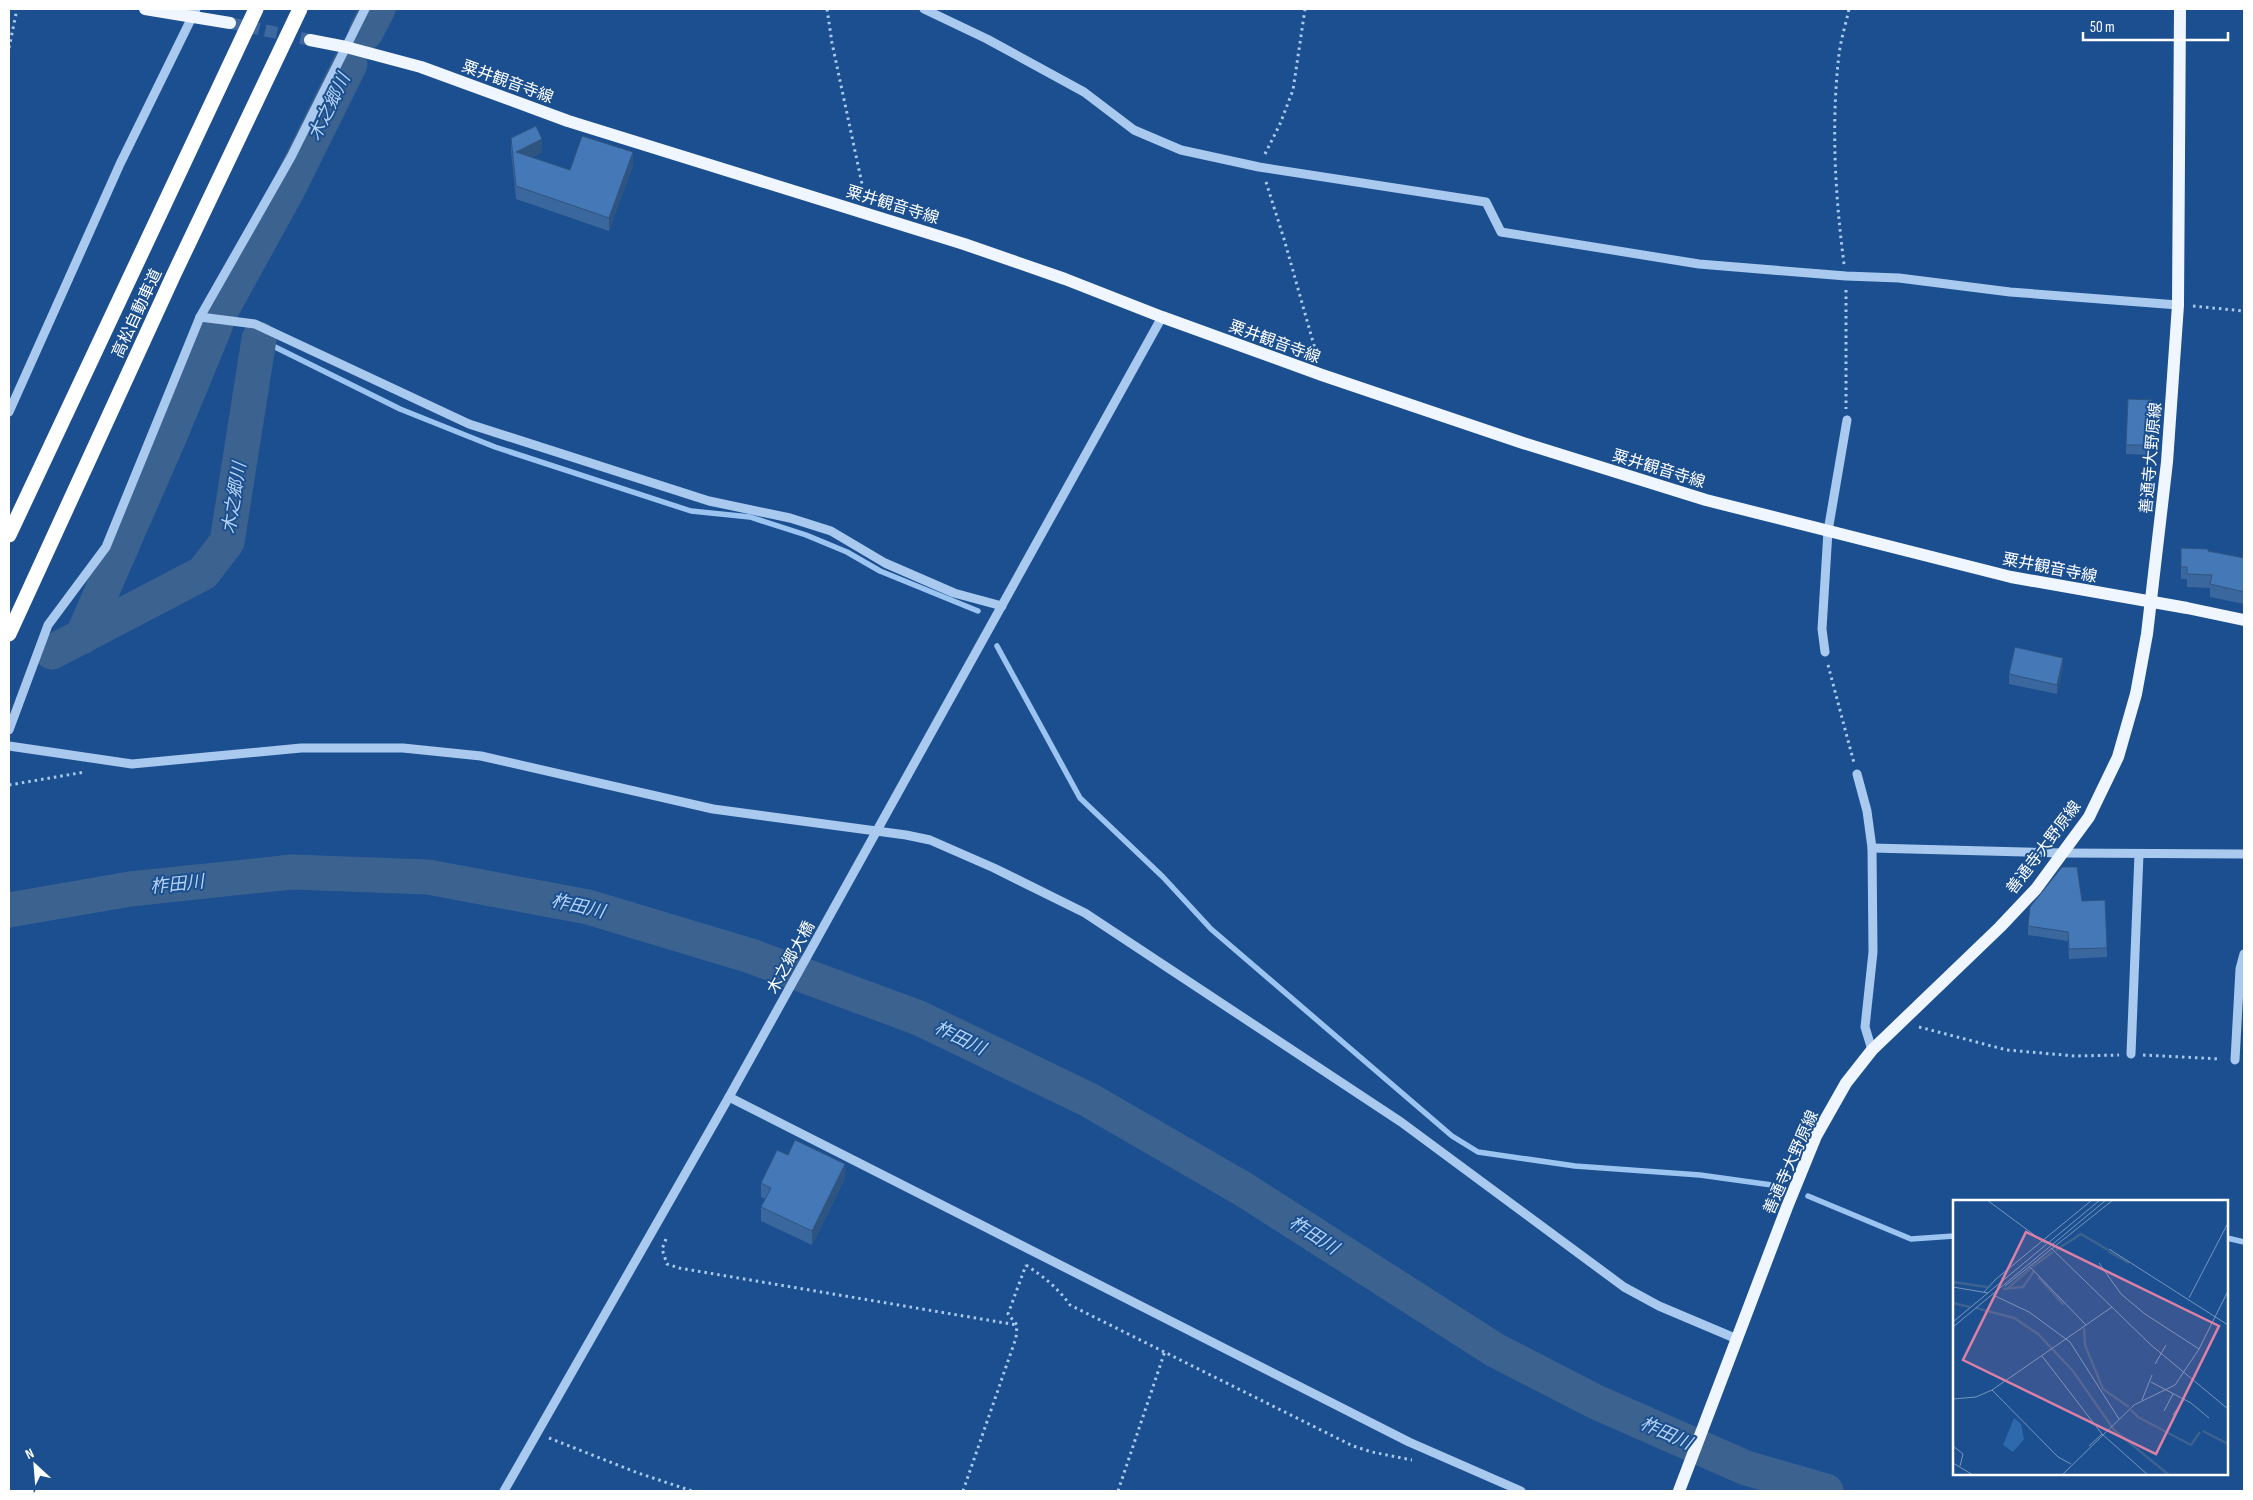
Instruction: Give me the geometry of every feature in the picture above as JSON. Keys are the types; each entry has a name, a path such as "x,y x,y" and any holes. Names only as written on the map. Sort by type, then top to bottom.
{"highway":[{"name":"高松自動車道","path":"9,534 256,9"},
{"name":"高松自動車道","path":"11,628 174,274 300,9"}],"main road":[{"path":"145,9 194,13 230,23"},
{"name":"善通寺大野原線","path":"1678,1491 1816,1136 1846,1083 1872,1050 2000,927 2036,889 2089,817 2118,757 2136,694 2152,602 2167,462 2178,305 2180,9"},
{"name":"粟井観音寺線","path":"310,40 346,47 421,67 568,121 869,214 1065,279 1162,317 1322,375 1587,464 1706,500 2011,577 2244,620"}],"street":[{"path":"9,730 48,625 106,547 200,317 291,157 365,9"},
{"path":"924,9 1084,92 1134,130 1181,150 1258,166 1486,202 1501,232 1700,264 1846,276 1899,278 2010,292 2178,305"},
{"path":"9,412 120,164 194,13"},
{"path":"200,317 255,324 469,424 709,501 790,518 831,531 885,563 945,589 1002,606"},
{"name":"木之郷大橋","path":"504,1491 729,1097 1162,317"},
{"path":"1825,652 1822,629 1828,531 1847,420"},
{"path":"9,746 132,764 301,748 403,748 480,756 713,809 906,835 930,840 994,868 1085,913 1401,1122 1624,1287 1659,1306 1737,1339"},
{"path":"1857,774 1867,810 1872,848 1873,952 1865,1027 1872,1050"},
{"path":"1872,848 2063,853 2244,854"},
{"path":"2131,1054 2139,854"},
{"path":"2234,1060 2240,969 2244,954"},
{"path":"729,1097 1027,1250 1214,1342 1409,1442 1521,1491"}],"path":[{"path":"9,48 17,9"},
{"path":"827,9 832,43 869,214"},
{"path":"1305,9 1292,90 1280,124 1258,166 1267,185 1284,239 1322,375"},
{"path":"1847,420 1846,276 1837,207 1834,138 1839,52 1849,9"},
{"path":"2178,305 2244,310"},
{"path":"1825,652 1857,774"},
{"path":"9,785 94,770"},
{"path":"1901,1022 2008,1050 2074,1056 2131,1054 2234,1060"},
{"path":"668,1233 662,1248 667,1264 679,1268 1017,1325"},
{"path":"963,1491 1016,1338 1017,1325 1008,1314 1026,1265 1027,1250"},
{"path":"1026,1265 1044,1276 1060,1290 1070,1305 1353,1446 1372,1452 1420,1461"},
{"path":"1118,1491 1165,1351"},
{"path":"537,1434 638,1473 692,1491"}],"building":[{"path":"536,126 542,139 516,152 570,170 582,136 633,152 609,218 516,186 511,138"},
{"path":"2128,399 2152,400 2151,445 2126,445"},
{"path":"2181,548 2208,549 2208,551 2244,558 2244,592 2210,584 2212,575 2187,574 2187,567 2181,567"},
{"path":"2015,647 2063,658 2057,685 2009,674"},
{"path":"2062,867 2077,867 2082,901 2105,900 2107,948 2069,949 2068,932 2028,926 2030,907"},
{"path":"795,1140 845,1164 812,1231 761,1207 771,1188 761,1183 777,1150 788,1155"}],"waterway":[{"name":"木之郷川","path":"366,32 378,9"},
{"name":"木之郷川","path":"222,309 288,189 350,64"},
{"name":"木之郷川","path":"82,637 171,433 216,324"},
{"path":"259,339 400,409 495,447 691,511 750,517 806,535 847,552 880,571 978,611"},
{"name":"木之郷川","path":"52,652 203,573 227,542 259,339"},
{"path":"997,646 1080,798 1163,877 1211,929 1452,1136 1478,1152 1575,1166 1700,1175 1779,1186"},
{"name":"柞田川","path":"9,910 130,889 292,872 428,877 588,907 751,956 919,1018 1089,1100 1243,1189 1495,1350 1596,1402 1746,1468 1826,1491"},
{"path":"1808,1196 1911,1239 1953,1236"},
{"path":"2228,1238 2244,1242"}],"tunnel":[{"path":"230,23 310,40"}]}
